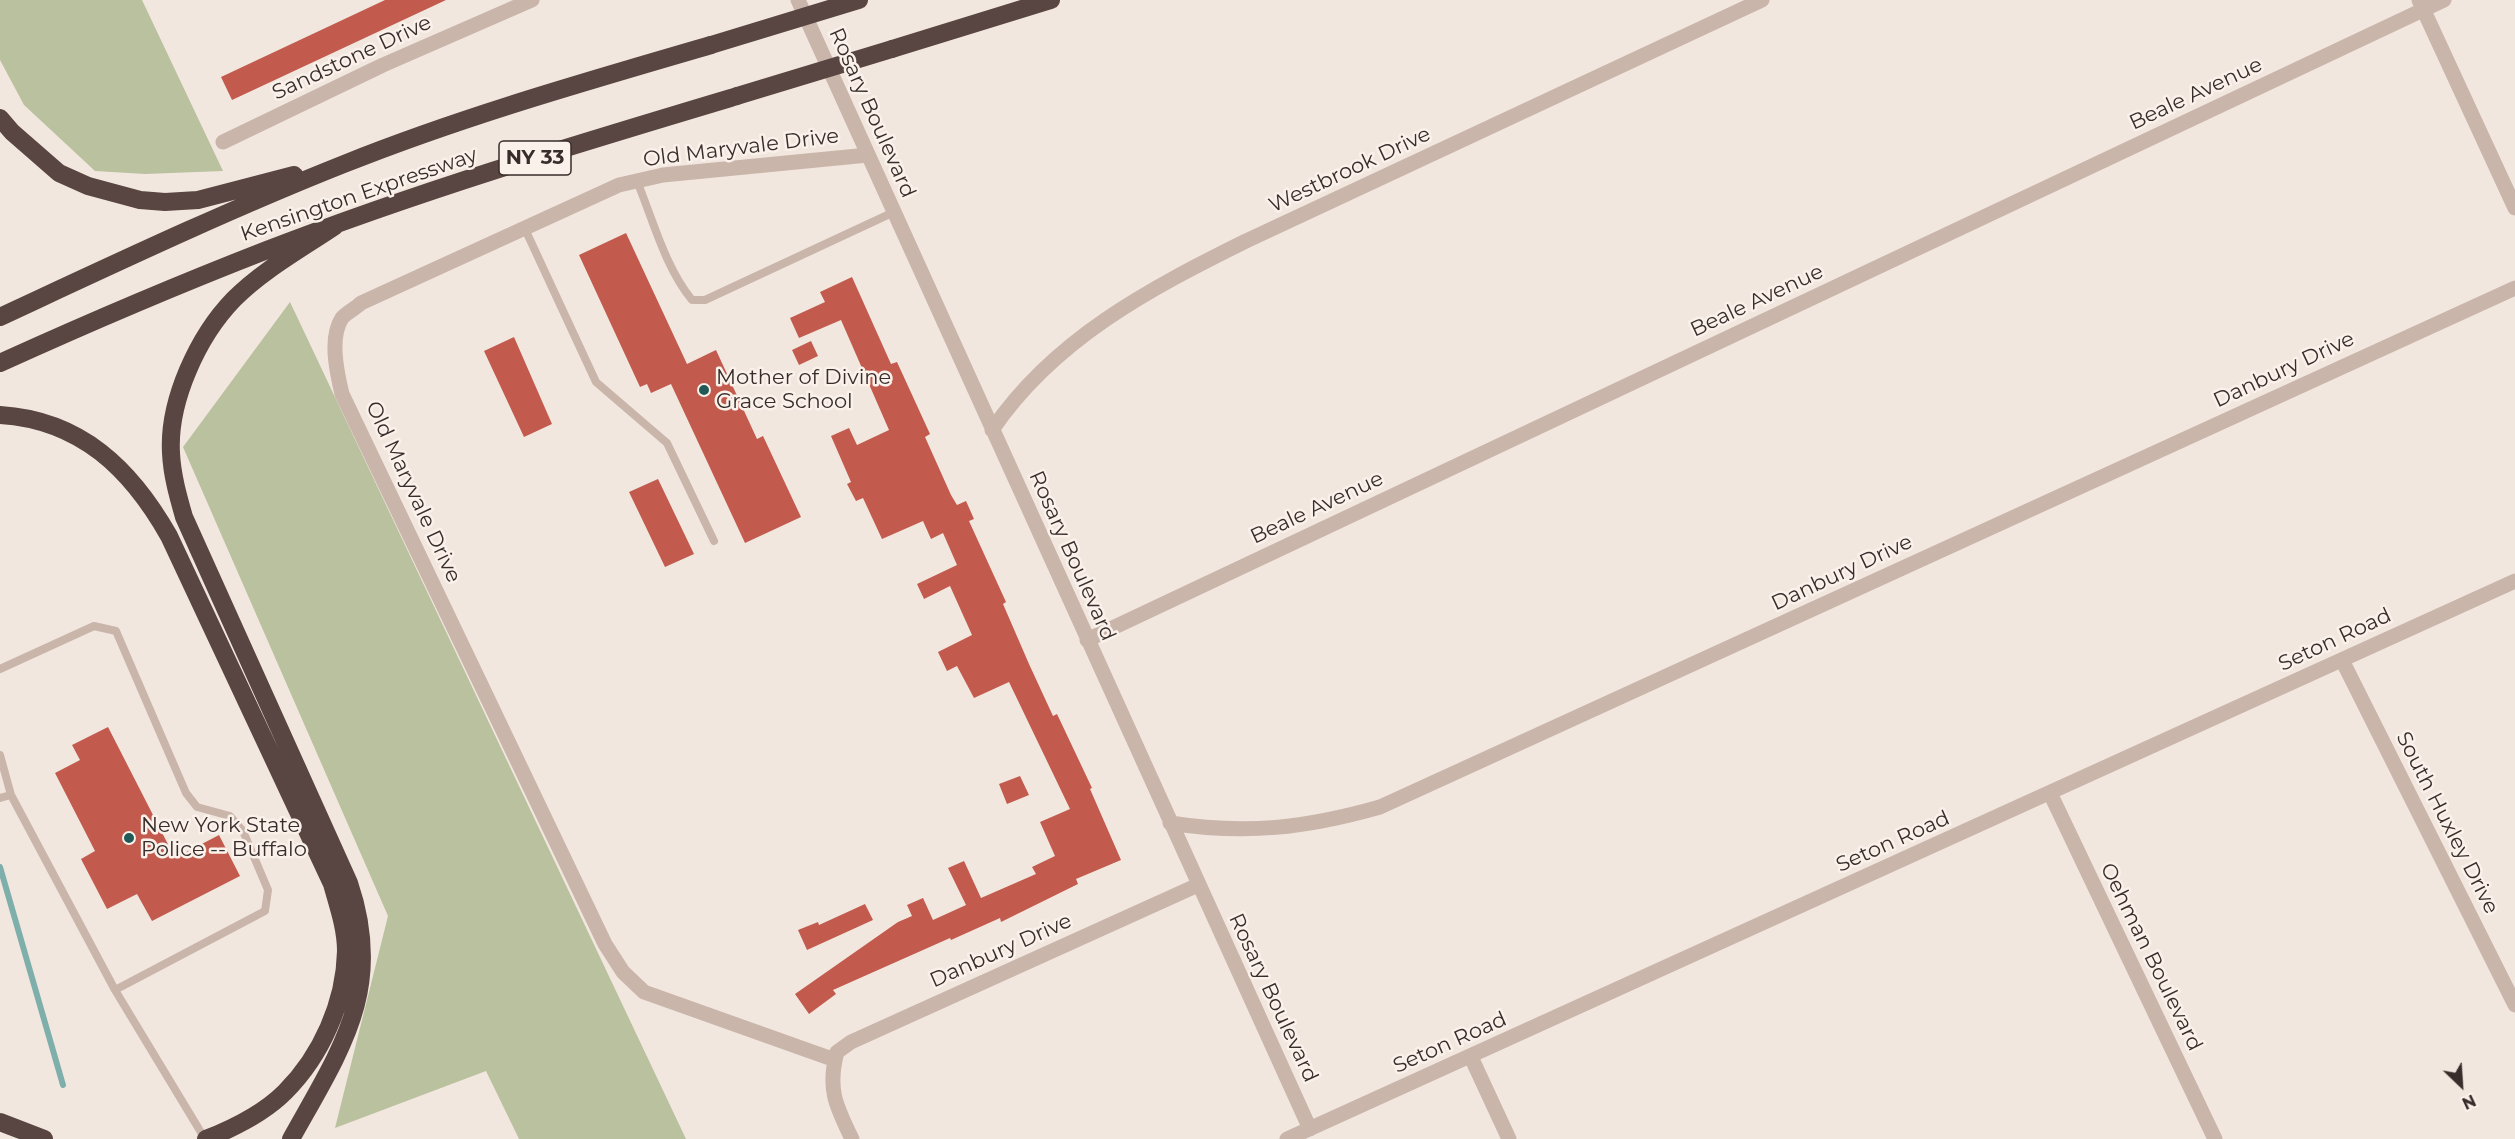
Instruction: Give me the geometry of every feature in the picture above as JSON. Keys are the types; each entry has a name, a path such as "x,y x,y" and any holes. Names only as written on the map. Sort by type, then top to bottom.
{"highway":[{"name":"Kensington Expressway","path":"0,317 238,208 346,163 457,122 859,0"},
{"name":"Kensington Expressway","path":"0,363 106,315 269,249 335,226 597,137 1051,0"},
{"path":"0,118 12,132 59,173 88,186 140,200 165,202 198,200 346,163"},
{"path":"291,1139 343,1046 356,1009 362,974 363,944 358,909 349,883 184,516 176,490 171,453 172,426 193,357 212,326 234,300 262,275 335,226"},
{"path":"0,416 40,421 96,447 121,470 150,504 169,537 332,884 343,924 346,951 337,1004 326,1034 307,1066 284,1093 254,1116 205,1139"},
{"path":"0,1122 44,1139"}],"street":[{"name":"Sandstone Drive","path":"223,142 502,6 532,0"},
{"name":"Rosary Boulevard","path":"798,0 1310,1129"},
{"name":"Westbrook Drive","path":"992,430 1019,394 1069,345 1120,308 1161,283 1256,236 1762,0"},
{"name":"Beale Avenue","path":"1087,640 2421,5 2444,0"},
{"path":"2421,5 2515,208"},
{"name":"Old Maryvale Drive","path":"834,1064 644,992 622,972 605,944 342,394 335,340 342,318 361,303 619,185 663,175 868,155"},
{"name":"Danbury Drive","path":"1170,823 1245,831 1290,827 1348,816 1380,807 2515,288"},
{"name":"Seton Road","path":"1287,1139 2515,581"},
{"name":"South Huxley Drive","path":"2342,660 2515,1005"},
{"name":"Oehman Boulevard","path":"2049,793 2215,1139"},
{"name":"Danbury Drive","path":"834,1064 837,1052 851,1042 1198,885"},
{"path":"1471,1057 1509,1139"},
{"path":"834,1064 834,1102 852,1139"}],"lane":[{"path":"637,181 682,288 692,300 705,300 894,212"},
{"path":"525,228 596,382 667,442 714,541"},
{"path":"0,669 94,627 116,631 186,792 197,807 230,816 243,831 268,890 265,911 116,990"},
{"path":"0,755 11,795 116,990 205,1139"},
{"path":"0,798 11,795"}],"green space":[{"path":"0,0 142,0 223,171 145,174 95,171 24,105 0,60"},
{"path":"290,302 686,1139 519,1139 486,1071 335,1128 388,916 183,447"}],"building":[{"path":"385,0 446,0 232,100 221,77"},
{"name":"Mother of Divine Grace School","path":"626,233 687,364 716,350 757,439 763,436 801,517 745,543 671,384 651,393 647,384 640,387 579,255"},
{"path":"852,277 891,364 897,362 930,434 925,437 951,495 957,505 966,501 974,519 969,521 1006,602 1003,604 1053,716 1057,714 1092,788 1090,789 1121,860 1076,879 1078,884 1001,922 1000,918 951,940 950,938 833,990 836,994 809,1014 795,994 898,922 912,916 907,905 923,898 933,920 966,905 948,868 964,861 981,898 1036,874 1032,867 1055,856 1040,822 1070,809 1009,682 974,698 957,666 947,671 938,652 972,635 950,586 924,599 917,584 957,565 943,533 931,539 923,521 882,539 863,498 856,501 847,484 851,482 831,436 849,428 857,445 889,430 841,320 799,338 790,318 825,302 820,292"},
{"path":"514,337 552,424 524,437 484,351"},
{"path":"811,341 818,356 799,365 792,350"},
{"path":"658,479 694,554 665,567 629,492"},
{"path":"108,727 175,858 219,835 240,876 152,921 137,894 107,909 81,859 95,851 55,773 80,760 72,745"},
{"path":"1020,776 1029,795 1007,804 999,784"},
{"path":"865,904 873,920 807,950 798,930 818,922 819,925"}],"waterway":[{"path":"0,867 63,1085"}],"place":[{"name":"Mother of Divine Grace School","path":"704,390"},
{"name":"New York State Police -- Buffalo","path":"129,838"}]}
